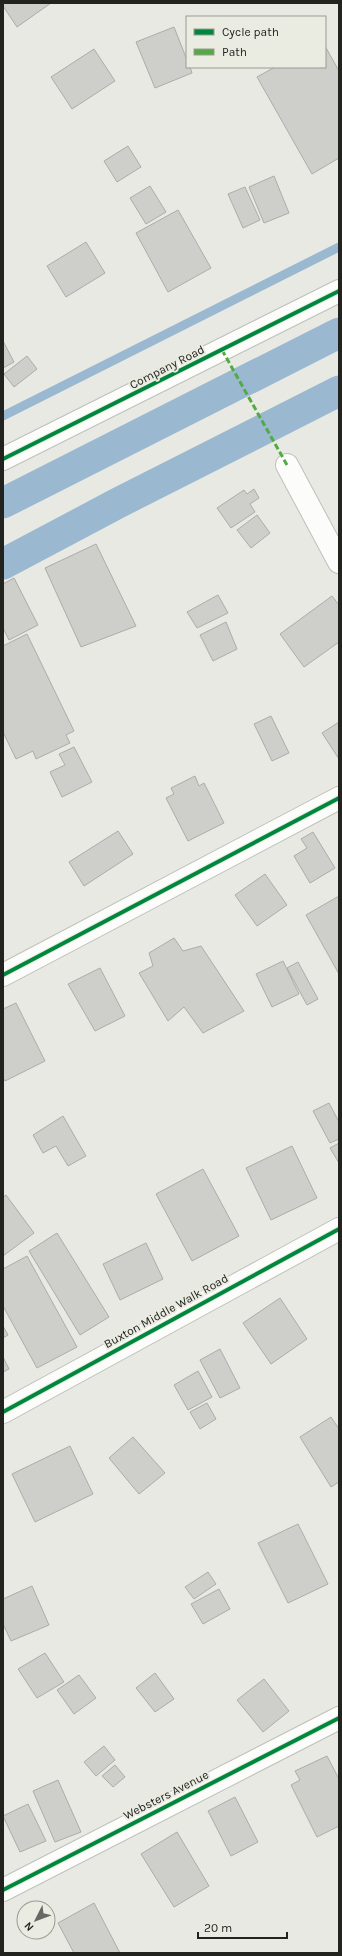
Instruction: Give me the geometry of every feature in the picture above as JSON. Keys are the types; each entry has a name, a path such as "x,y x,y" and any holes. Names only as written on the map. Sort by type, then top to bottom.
{"street":[{"name":"Company Road","path":"3,460 339,291"},
{"path":"287,465 339,562"},
{"path":"3,975 339,798"},
{"name":"Buxton Middle Walk Road","path":"3,1412 339,1228"},
{"name":"Websters Avenue","path":"3,1890 339,1718"}],"building":[{"path":"3,3 51,3 17,27 3,6"},
{"path":"174,27 186,57 186,68 190,68 192,73 155,88 136,42"},
{"path":"326,48 339,71 339,158 312,174 257,77 273,68 326,68"},
{"path":"94,49 115,81 72,109 51,77"},
{"path":"128,146 141,167 117,182 104,161"},
{"path":"274,176 289,213 264,223 249,187"},
{"path":"150,186 166,212 146,224 130,198"},
{"path":"245,187 260,220 243,228 228,194"},
{"path":"178,210 211,268 168,292 136,233"},
{"path":"86,242 105,273 66,297 47,266"},
{"path":"3,341 14,362 3,368"},
{"path":"27,356 37,369 14,387 4,374"},
{"path":"254,489 259,498 250,504 255,512 231,528 217,508 244,490 247,494"},
{"path":"257,515 270,533 251,548 237,530"},
{"path":"96,544 136,626 81,647 45,568"},
{"path":"14,578 38,625 9,640 3,628 3,584"},
{"path":"218,595 228,613 197,628 187,612"},
{"path":"332,596 339,605 339,642 304,667 280,634"},
{"path":"226,622 237,649 213,661 200,635"},
{"path":"27,634 74,731 66,735 70,743 36,759 33,751 16,759 3,732 3,646"},
{"path":"271,716 289,753 272,761 254,724"},
{"path":"339,722 339,759 322,733"},
{"path":"74,747 92,782 62,797 50,772 65,765 59,754"},
{"path":"195,776 199,786 204,783 224,823 188,841 166,798 174,794 171,788"},
{"path":"118,831 133,854 84,886 69,862"},
{"path":"313,832 335,868 310,883 294,856 307,848 301,839"},
{"path":"265,874 287,905 257,926 235,895"},
{"path":"339,896 339,974 306,915"},
{"path":"174,938 183,951 201,946 244,1011 203,1033 184,1007 168,1021 139,973 153,966 149,953"},
{"path":"283,961 299,994 272,1007 256,974"},
{"path":"298,962 318,999 307,1005 287,968"},
{"path":"100,968 125,1016 95,1031 68,984"},
{"path":"16,1003 45,1061 5,1081 3,1078 3,1009"},
{"path":"329,1103 339,1122 339,1139 330,1143 313,1111"},
{"path":"63,1116 86,1156 68,1166 56,1146 43,1153 33,1135"},
{"path":"339,1143 339,1163 330,1148"},
{"path":"292,1146 317,1198 271,1220 246,1168"},
{"path":"203,1169 239,1236 192,1261 156,1194"},
{"path":"6,1195 34,1233 3,1256 3,1197"},
{"path":"57,1233 109,1317 80,1335 29,1251"},
{"path":"146,1243 163,1279 120,1300 103,1264"},
{"path":"27,1256 77,1347 37,1368 3,1306 3,1269"},
{"path":"280,1298 307,1339 271,1364 243,1323"},
{"path":"3,1326 8,1335 3,1338"},
{"path":"220,1349 240,1388 220,1398 200,1360"},
{"path":"3,1357 9,1369 3,1372"},
{"path":"198,1371 212,1397 188,1410 174,1385"},
{"path":"207,1403 216,1419 200,1429 190,1412"},
{"path":"331,1417 339,1429 339,1482 331,1487 300,1437"},
{"path":"133,1437 165,1473 139,1494 109,1458"},
{"path":"70,1446 93,1494 35,1522 12,1474"},
{"path":"298,1524 328,1584 288,1603 258,1543"},
{"path":"208,1572 216,1584 194,1599 185,1587"},
{"path":"32,1586 49,1625 11,1641 3,1624 3,1599"},
{"path":"219,1589 230,1609 203,1624 191,1604"},
{"path":"45,1653 64,1682 37,1698 18,1669"},
{"path":"155,1673 174,1699 155,1712 136,1688"},
{"path":"79,1675 96,1698 74,1714 57,1690"},
{"path":"264,1679 289,1711 263,1732 237,1700"},
{"path":"104,1746 115,1760 96,1776 84,1762"},
{"path":"327,1756 339,1779 339,1826 317,1837 291,1785 300,1780 295,1771"},
{"path":"115,1765 125,1777 113,1787 102,1776"},
{"path":"58,1780 81,1832 55,1842 33,1791"},
{"path":"235,1797 258,1842 231,1856 208,1811"},
{"path":"28,1804 46,1841 20,1852 3,1816"},
{"path":"177,1832 209,1886 174,1907 141,1854"},
{"path":"94,1903 120,1953 74,1953 58,1923"}],"waterway":[{"path":"3,416 339,247"},
{"path":"3,503 339,333"},
{"path":"3,564 118,503 339,391"}],"marked path":[{"path":"222,350 287,465"}],"cycle path":[{"path":"3,459 339,291"},
{"path":"3,975 339,798"},
{"path":"3,1412 339,1229"},
{"path":"3,1890 339,1718"}]}
